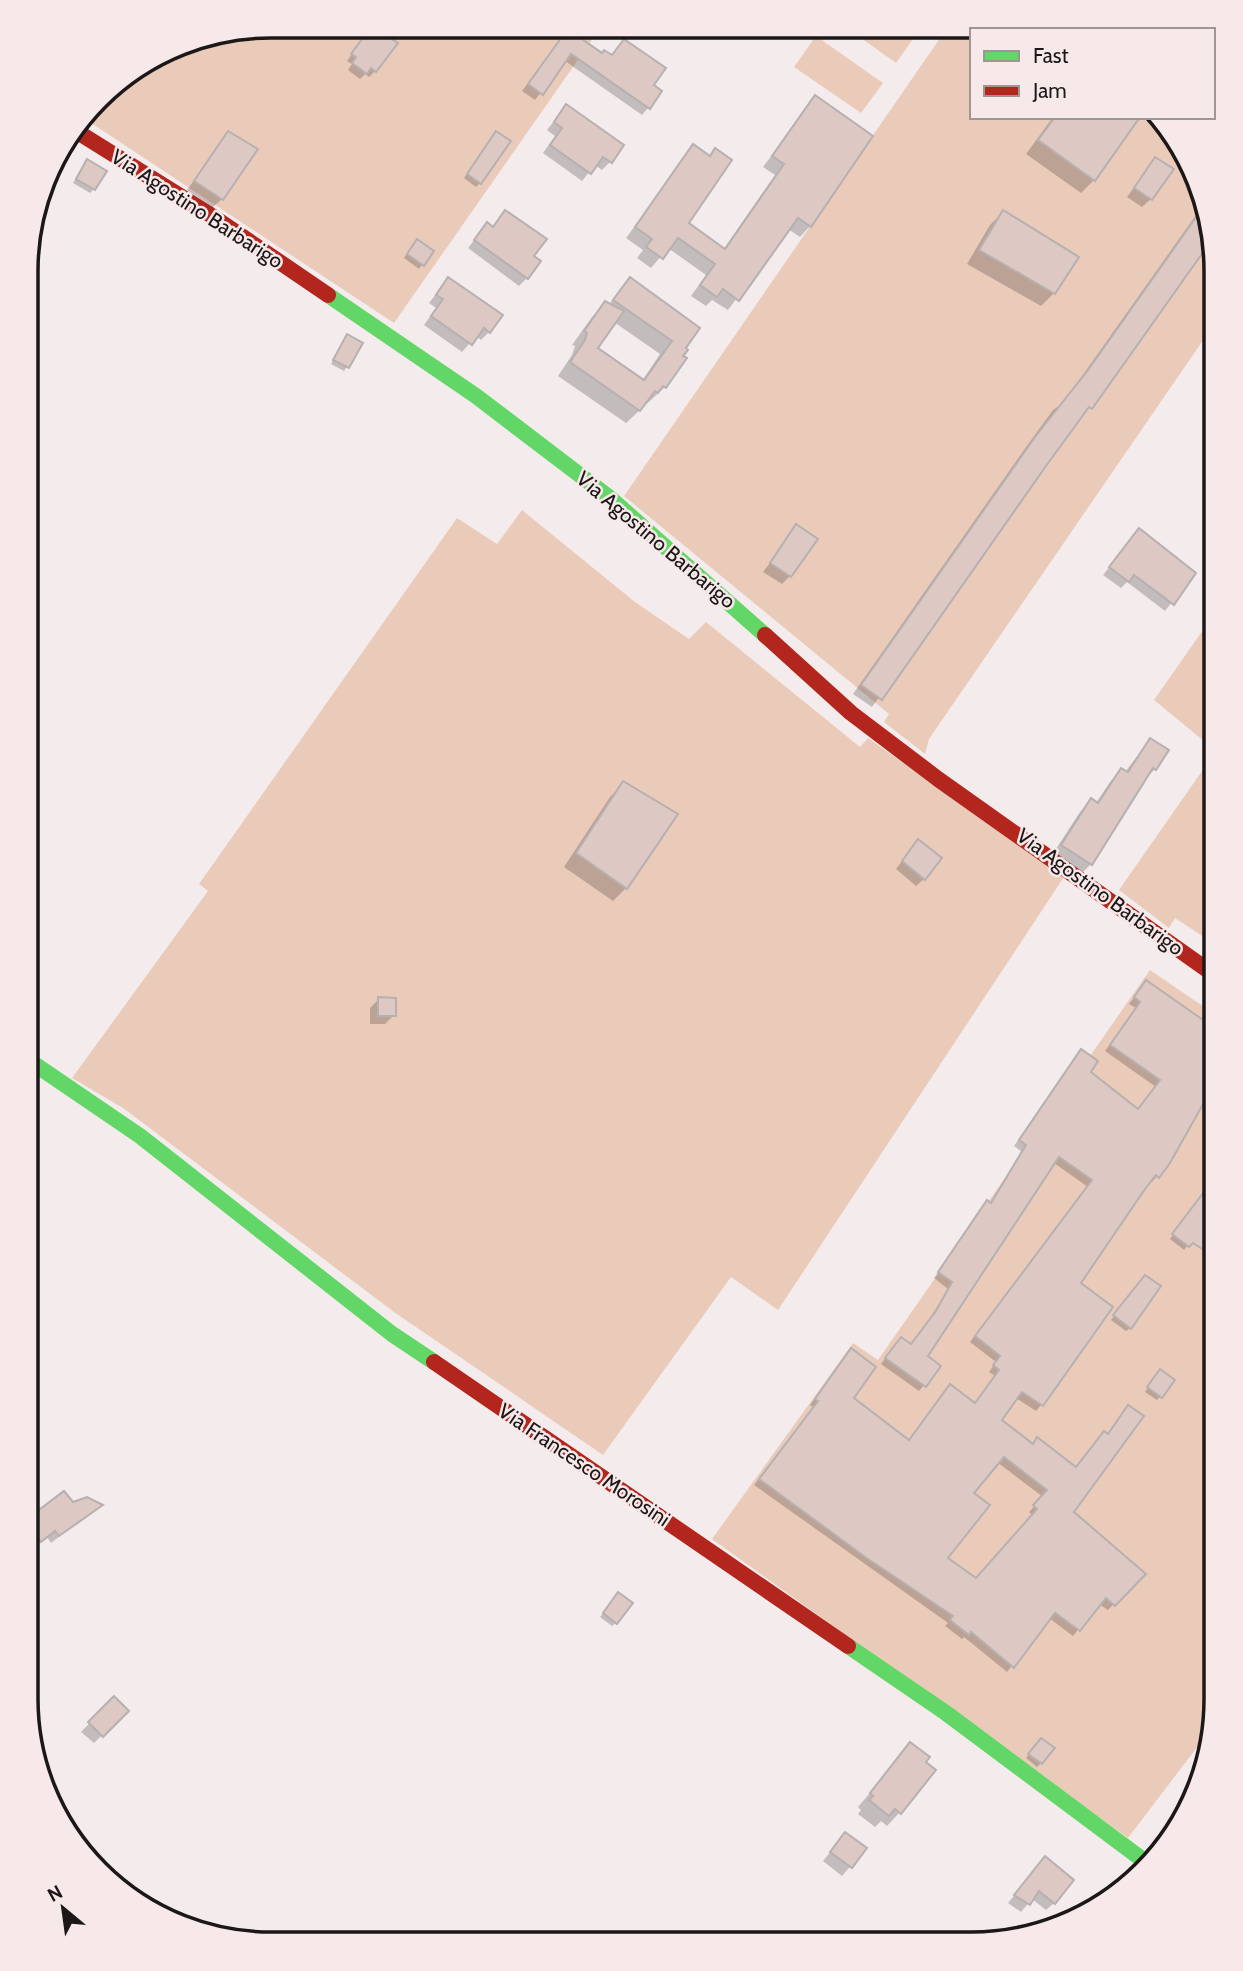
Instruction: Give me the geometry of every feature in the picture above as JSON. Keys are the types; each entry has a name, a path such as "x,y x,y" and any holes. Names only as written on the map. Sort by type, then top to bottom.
{"street":[{"name":"Via Agostino Barbarigo","path":"83,135 209,214 486,404 610,498 674,552 851,713 938,779 1204,967"},
{"name":"Via Francesco Morosini","path":"38,1066 140,1136 392,1334 946,1713 1141,1858"}],"shaded area":[{"path":"593,38 394,323 92,124 118,96 155,70 211,46 241,40"},
{"path":"815,38 819,38 883,83 861,113 794,67"},
{"path":"861,38 914,38 896,63"},
{"path":"940,38 970,38 970,119 1146,119 1173,155 1187,182 1200,226 1204,256 1204,339 929,739 925,754 884,722 889,714 624,496"},
{"path":"522,510 635,602 689,639 706,622 860,747 868,738 1064,877 778,1310 731,1277 603,1455 394,1312 123,1108 72,1078 208,891 199,884 457,518 497,544"},
{"path":"1204,629 1204,741 1154,700"},
{"path":"1204,768 1204,937 1175,918 1169,928 1119,890"},
{"path":"1150,970 1204,1007 1204,1715 1200,1743 1128,1838 712,1539 853,1343 878,1360"}],"building":[{"path":"363,38 393,38 398,43 376,72 371,68 367,74 352,63 356,57 351,54"},
{"path":"561,38 583,38 602,53 604,50 612,55 624,39 666,68 654,85 662,91 650,109 571,54 543,95 528,84"},
{"path":"815,95 873,136 811,227 798,218 739,301 723,289 717,297 700,285 715,264 678,238 663,259 646,247 652,239 635,227 693,144 710,156 715,148 732,160 689,223 725,249 784,164 772,156"},
{"path":"566,104 624,145 612,163 603,157 591,174 550,145 562,128 554,122"},
{"path":"1054,119 1139,119 1095,181 1038,140"},
{"path":"228,131 258,149 223,200 194,181"},
{"path":"496,131 511,141 481,184 467,174"},
{"path":"1155,157 1174,169 1152,200 1134,188"},
{"path":"87,159 107,171 95,190 76,179"},
{"path":"505,210 547,239 534,256 541,261 528,279 474,240 487,222 493,227"},
{"path":"1003,210 1079,257 1055,294 979,250"},
{"path":"1198,215 1203,252 1092,409 1089,407 1046,466 882,700 861,685 1035,437 1088,370"},
{"path":"417,239 434,251 424,266 407,254"},
{"path":"448,277 503,315 490,333 484,328 472,345 431,316 443,299 436,295"},
{"path":"630,277 700,328 686,348 688,350 683,356 687,358 666,388 663,386 658,393 655,391 640,411 570,362 585,340 587,333 584,331 605,301 624,311 598,348 644,380 672,341 613,300"},
{"path":"347,334 363,343 349,368 333,360"},
{"path":"796,524 818,539 791,577 770,563"},
{"path":"1139,528 1196,573 1174,605 1134,575 1129,582 1109,567"},
{"path":"1150,738 1169,750 1156,770 1153,768 1092,865 1061,845 1091,798 1098,803 1121,768 1128,772"},
{"path":"623,781 678,814 627,889 576,853"},
{"path":"918,839 942,858 925,880 902,861"},
{"path":"1146,980 1204,1021 1204,1102 1170,1163 1159,1178 1156,1175 1145,1189 1081,1283 1113,1307 1043,1406 1022,1392 1002,1420 1033,1444 1037,1437 1076,1467 1104,1431 1108,1434 1128,1405 1144,1416 1074,1512 1146,1574 1115,1606 1106,1598 1080,1631 1055,1613 1014,1668 971,1632 969,1635 950,1620 953,1616 868,1559 759,1479 818,1401 815,1399 851,1348 876,1367 854,1398 909,1440 950,1384 975,1403 999,1370 993,1365 1000,1356 975,1336 1092,1180 1059,1157 928,1356 941,1366 926,1387 885,1358 901,1337 911,1344 936,1311 952,1282 938,1272 987,1200 991,1203 1026,1145 1019,1140 1081,1049 1098,1061 1091,1072 1138,1109 1160,1080 1110,1045 1140,1002 1134,997","holes":["1004,1457 1047,1490 1033,1505 1037,1509 976,1578 948,1558 990,1505 974,1493"]},
{"path":"378,997 396,998 396,1016 378,1016"},
{"path":"1204,1192 1204,1250 1193,1243 1189,1247 1172,1234"},
{"path":"1145,1275 1161,1286 1131,1329 1113,1315"},
{"path":"1160,1369 1175,1380 1162,1398 1147,1387"},
{"path":"64,1491 73,1502 87,1497 103,1505 59,1536 55,1531 41,1542 38,1537 38,1511"},
{"path":"618,1592 633,1603 617,1624 603,1613"},
{"path":"114,1696 129,1711 103,1737 88,1722"},
{"path":"1041,1738 1055,1748 1042,1764 1028,1754"},
{"path":"910,1742 930,1757 926,1762 936,1770 901,1814 895,1809 889,1816 869,1800 873,1796 870,1793"},
{"path":"845,1832 867,1848 852,1868 830,1852"},
{"path":"1045,1856 1074,1880 1055,1904 1039,1891 1030,1905 1014,1895"}],"traffic: fast":[{"path":"328,295 476,396 610,498 765,635"},
{"path":"38,1066 140,1136 392,1334 434,1362"},
{"path":"848,1646 946,1713 1141,1858"}],"traffic: jam":[{"path":"83,135 209,214 328,295"},
{"path":"765,635 851,713 938,779 1204,967"},
{"path":"434,1362 848,1646"}]}
